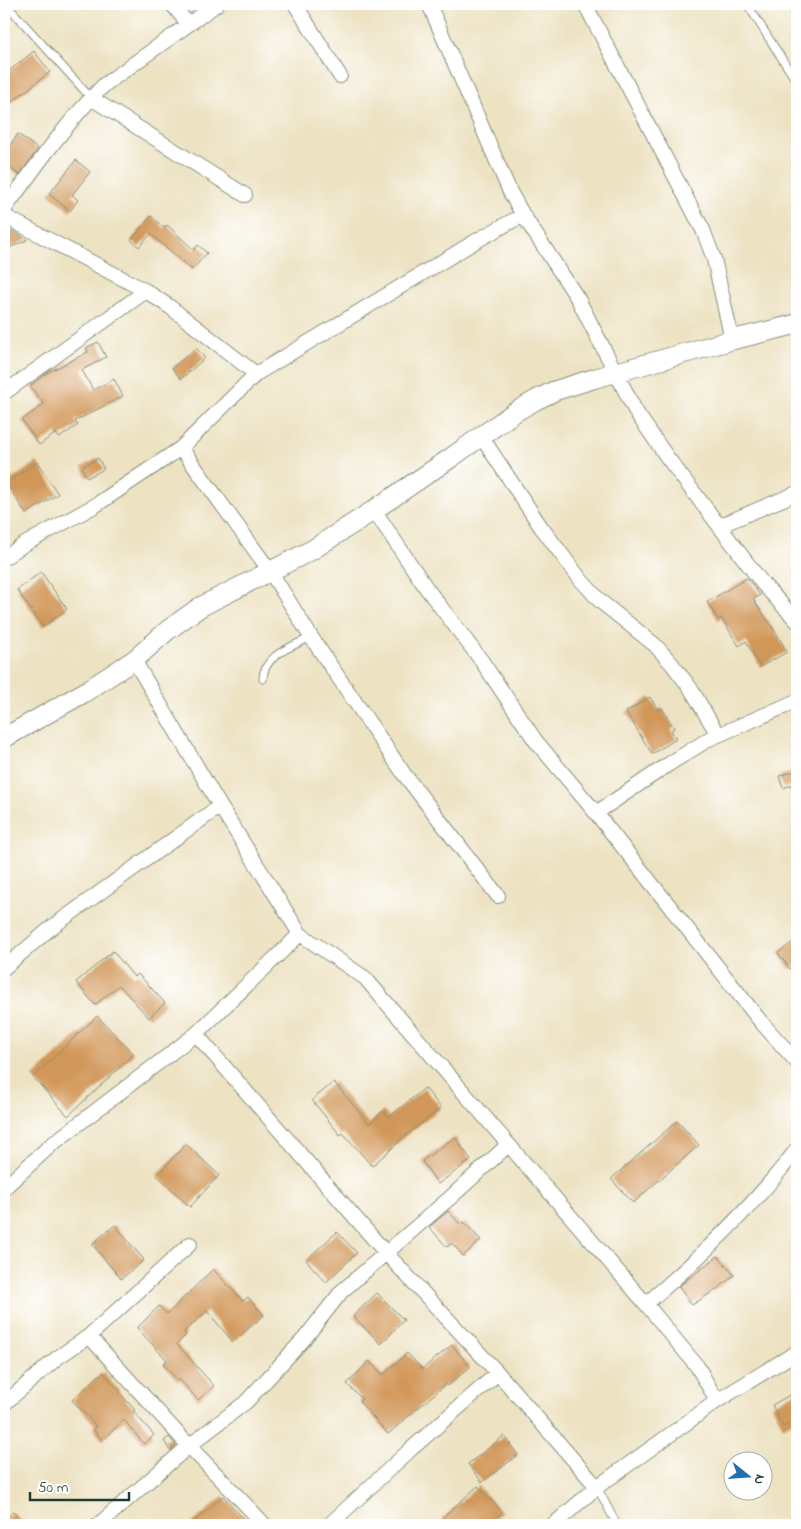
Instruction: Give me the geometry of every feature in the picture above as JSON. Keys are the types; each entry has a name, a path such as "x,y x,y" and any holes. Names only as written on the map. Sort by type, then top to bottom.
{"street":[{"path":"172,4 188,24"},
{"path":"4,210 33,170 91,98 104,85 217,4"},
{"path":"295,4 340,76"},
{"path":"429,4 510,192 578,299 636,412 719,526 764,584 797,621"},
{"path":"586,4 703,230 714,258 732,340"},
{"path":"91,98 245,195"},
{"path":"4,558 23,544 96,505 181,448 256,374 468,246 523,215"},
{"path":"4,216 146,291 256,374"},
{"path":"4,393 146,291"},
{"path":"4,738 84,692 134,660 168,630 200,607 312,550 374,510 515,412 554,392 732,340 797,324"},
{"path":"481,436 541,528 581,580 600,601 635,631 655,645 691,689 718,735"},
{"path":"181,448 270,571 311,637 404,774 456,844 498,896"},
{"path":"719,526 797,493"},
{"path":"374,510 427,589 480,660 535,740 596,813 761,1022 797,1062"},
{"path":"134,660 220,806 300,934 365,978 646,1304 697,1366 717,1401"},
{"path":"596,813 668,764 709,739 797,701"},
{"path":"4,968 52,927 220,806"},
{"path":"4,1188 50,1145 196,1034 300,934"},
{"path":"196,1034 385,1252 498,1373 597,1487"},
{"path":"98,1525 189,1446 246,1402 304,1339 342,1291 508,1145"},
{"path":"646,1304 681,1274 730,1226 797,1149"},
{"path":"4,1404 57,1358 89,1336 190,1244"},
{"path":"89,1336 189,1446 265,1525"},
{"path":"552,1525 597,1487 717,1401 797,1352"},
{"path":"329,1525 403,1456 498,1373"}],"lane":[{"path":"6,4 91,98"},
{"path":"747,4 793,76 797,79"},
{"path":"263,679 263,672 274,657 311,637"},
{"path":"597,1487 617,1525"}],"building":[{"path":"34,51 50,72 4,108 4,75"},
{"path":"18,134 38,149 19,175 4,164 4,154"},
{"path":"76,160 90,172 72,195 78,200 70,211 49,194"},
{"path":"151,216 164,228 167,225 194,250 198,245 207,253 192,270 151,234 139,247 131,240"},
{"path":"13,231 27,240 4,250 4,235"},
{"path":"98,342 106,357 82,370 93,390 114,379 123,396 75,421 78,425 59,438 56,433 39,445 22,420 44,404 30,386 47,373 88,352 86,348"},
{"path":"196,348 205,358 181,379 172,368"},
{"path":"98,458 104,469 87,478 82,467"},
{"path":"37,462 58,494 26,514 6,483"},
{"path":"41,572 67,609 43,627 17,590"},
{"path":"747,578 760,595 753,599 787,652 760,667 746,641 739,646 721,618 718,620 707,602"},
{"path":"650,697 658,710 662,708 674,728 671,730 676,739 652,754 626,712"},
{"path":"797,770 797,783 783,788 779,776"},
{"path":"797,939 797,964 790,969 778,953"},
{"path":"113,951 134,977 138,974 165,1003 149,1018 119,985 95,1005 76,982"},
{"path":"97,1016 134,1054 68,1116 33,1077"},
{"path":"334,1082 369,1124 383,1111 389,1117 425,1088 441,1108 372,1166 343,1133 340,1135 312,1100"},
{"path":"677,1121 699,1145 633,1203 611,1179"},
{"path":"455,1137 471,1160 438,1184 422,1161"},
{"path":"186,1144 219,1175 190,1207 157,1175"},
{"path":"448,1211 461,1225 464,1222 481,1240 463,1256 452,1243 447,1247 429,1227"},
{"path":"115,1225 144,1260 121,1279 92,1244"},
{"path":"337,1232 357,1253 326,1282 306,1260"},
{"path":"718,1256 734,1275 720,1287 692,1305 679,1286"},
{"path":"213,1269 243,1301 248,1297 264,1315 233,1342 207,1311 184,1332 186,1335 177,1344 214,1386 198,1400 163,1364 167,1360 137,1328 159,1306 167,1314"},
{"path":"377,1293 404,1320 381,1344 353,1316"},
{"path":"452,1345 470,1367 447,1386 446,1384 388,1434 359,1401 362,1399 347,1384 369,1361 383,1375 407,1353 422,1369"},
{"path":"103,1372 154,1435 144,1444 124,1420 102,1440 93,1429 96,1426 72,1400"},
{"path":"797,1391 797,1419 783,1427 772,1405"},
{"path":"504,1436 518,1455 482,1482 468,1464"},
{"path":"169,1437 176,1445 170,1451 164,1441"},
{"path":"478,1486 502,1512 487,1525 446,1525 441,1519"},
{"path":"223,1496 249,1525 190,1525"},
{"path":"13,1512 25,1525 4,1525 4,1521"}]}
